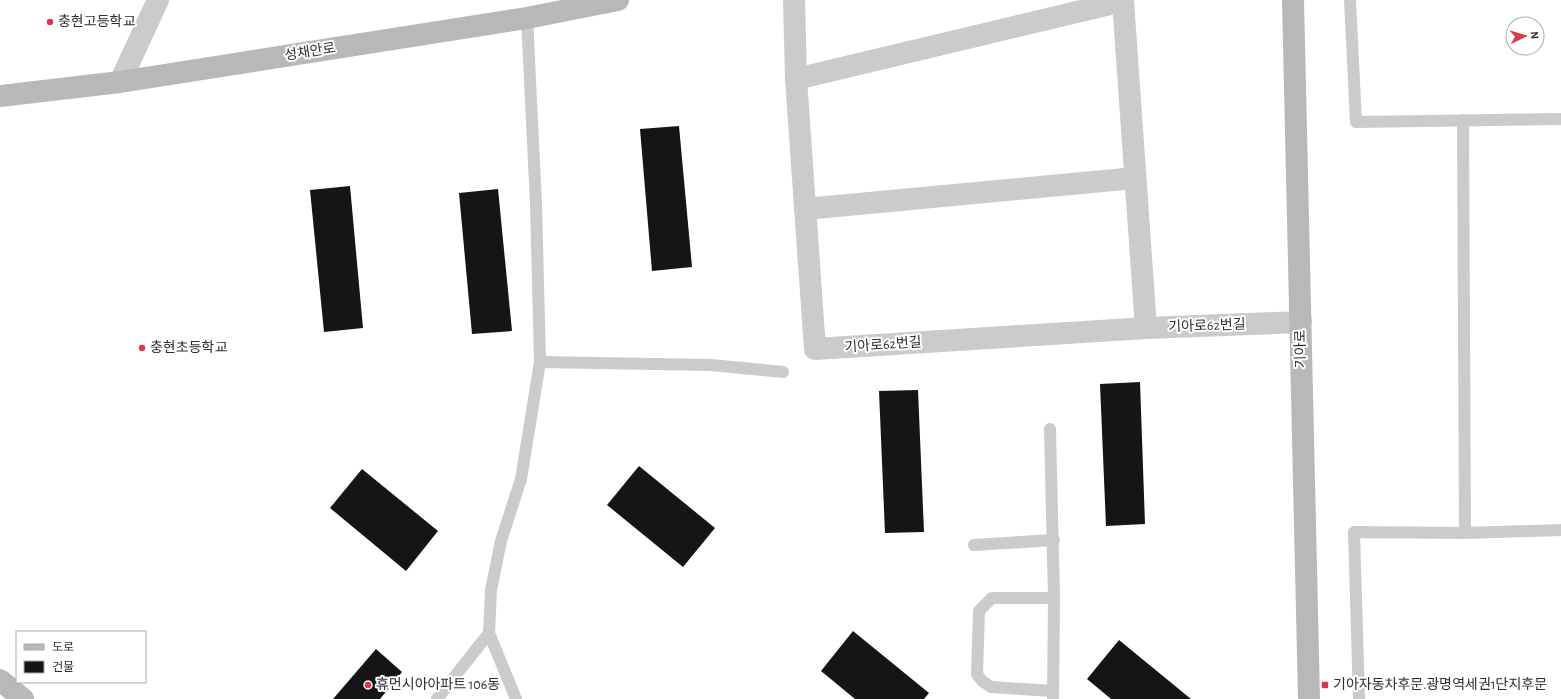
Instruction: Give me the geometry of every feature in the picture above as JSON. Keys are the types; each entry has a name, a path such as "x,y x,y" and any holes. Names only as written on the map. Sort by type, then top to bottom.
{"main road":[{"name":"성채안로","path":"0,96 120,82 527,18 618,0"},
{"name":"기아로","path":"1293,0 1309,699"},
{"path":"0,680 23,699"}],"street":[{"path":"120,82 158,0"},
{"name":"기아로62번길","path":"794,0 796,79 815,349 1146,328 1301,322"},
{"path":"796,79 1123,2 1146,328"},
{"path":"805,209 1135,178"}],"lane":[{"path":"1350,0 1356,122 1561,119"},
{"path":"516,699 489,633 491,590 502,541 521,479 540,362 536,204 527,18"},
{"path":"1463,120 1465,533"},
{"path":"540,362 711,365 783,372"},
{"path":"1050,429 1054,540 1054,598 1053,695 991,687 982,682 977,674 979,611 992,598 1054,598"},
{"path":"1360,699 1354,532 1465,533 1561,530"},
{"path":"974,544 1054,540"},
{"path":"437,699 489,633"}],"building":[{"path":"679,126 692,267 652,271 640,129"},
{"path":"350,186 363,328 324,332 310,190"},
{"path":"498,189 512,331 472,334 459,193"},
{"path":"1140,382 1145,524 1106,526 1100,384"},
{"path":"918,390 924,532 885,533 879,391"},
{"path":"639,466 715,528 683,567 607,505"},
{"path":"362,469 438,531 406,571 330,508"},
{"path":"853,631 929,693 924,699 855,699 821,671"},
{"path":"1119,640 1191,699 1111,699 1087,679"},
{"name":"휴먼시아아파트 106동","path":"376,649 402,672 380,699 333,699"}],"place":[{"name":"충현고등학교","path":"50,22"},
{"name":"충현초등학교","path":"142,348"},
{"name":"휴먼시아아파트 106동","path":"368,685"},
{"name":"기아자동차후문.광명역세권1단지후문","path":"1325,685"}]}
